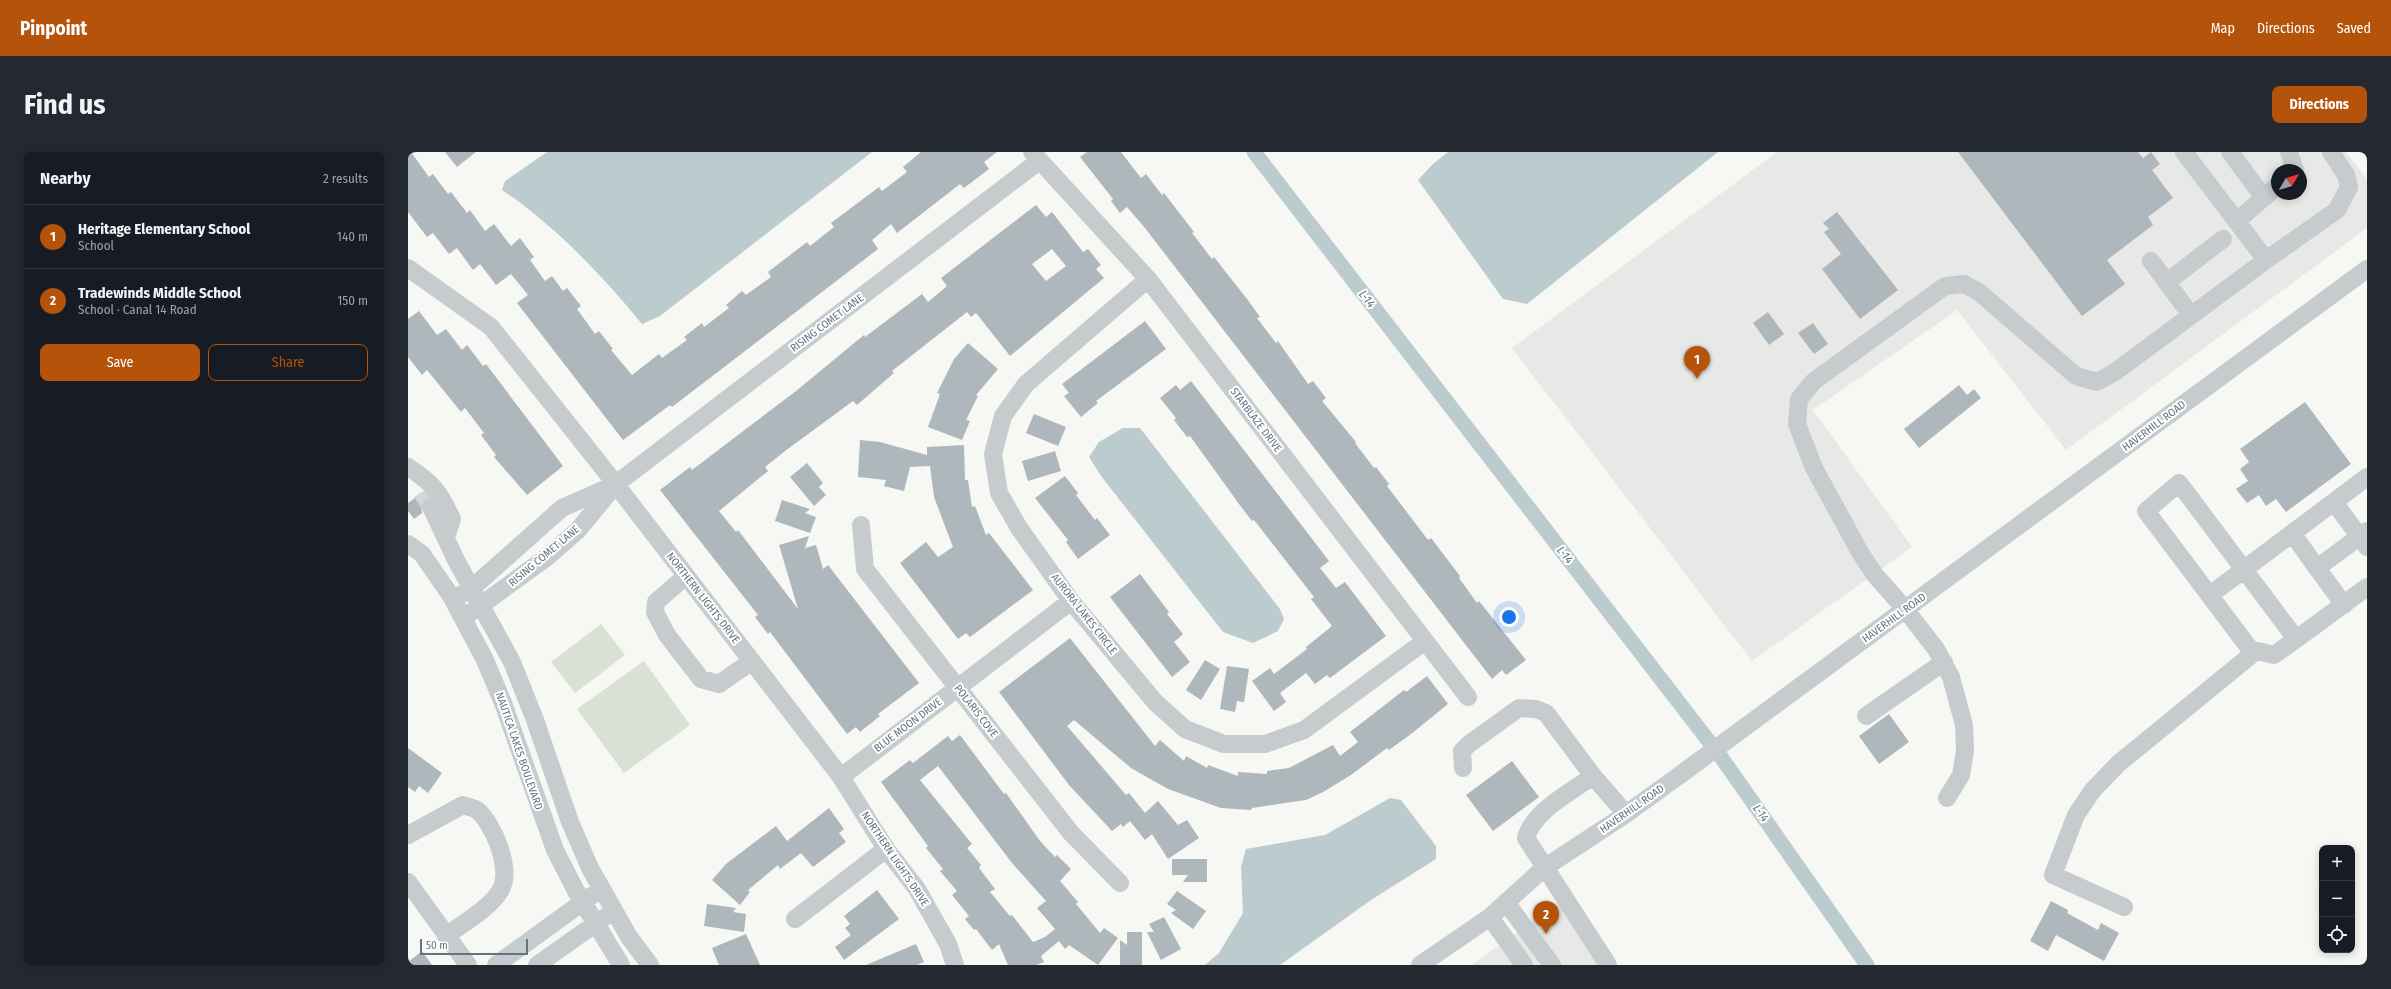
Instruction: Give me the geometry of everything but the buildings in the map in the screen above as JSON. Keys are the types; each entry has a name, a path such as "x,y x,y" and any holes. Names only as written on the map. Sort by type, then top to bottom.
{"street":[{"path":"2184,152 2266,260"},
{"path":"2230,152 2271,192 2237,221"},
{"path":"2289,152 2293,164"},
{"path":"1947,798 1960,775 1965,751 1964,725 1958,699 1944,662 1905,609 1875,575 1860,554 1814,468 1797,424 1799,400 1814,381 1945,286 1964,284 1979,292 2076,376 2097,382 2116,372 2266,260 2337,210 2344,200 2349,187 2346,175 2331,152"},
{"name":"STARBLAZE DRIVE","path":"1036,157 1148,279 1468,697"},
{"name":"RISING COMET LANE","path":"463,618 482,606 546,558 578,530 616,484 1036,157"},
{"path":"2167,282 2223,239"},
{"path":"2151,261 2191,315"},
{"name":"NORTHERN LIGHTS DRIVE","path":"408,268 491,327 616,484 841,776 886,849 917,889 948,944 955,965"},
{"name":"HAVERHILL ROAD","path":"1420,965 1490,917 1544,868 1626,814 1684,772 1905,609 1953,576 2367,269"},
{"name":"AURORA LAKES CIRCLE","path":"1148,279 1026,384 1003,416 993,454 999,494 1019,528 1071,601 1155,702 1186,729 1224,744 1265,744 1304,730 1425,641"},
{"path":"408,467 420,475 440,493 452,519 446,537"},
{"path":"2210,596 2367,477"},
{"path":"408,481 427,500 512,662 535,720 570,822 601,888 629,937 650,965"},
{"name":"RISING COMET LANE","path":"451,599 472,588 562,508 616,484"},
{"path":"2296,639 2179,484 2146,511 2250,649 2274,655 2344,605 2367,587"},
{"path":"2317,568 2364,538 2334,502"},
{"name":"POLARIS COVE","path":"860,525 865,569 1071,833 1120,883"},
{"path":"2292,533 2344,605"},
{"name":"NAUTICA LAKES BOULEVARD","path":"408,544 422,554 430,564 463,618 485,660 503,703 555,850 582,902 621,965"},
{"path":"686,576 656,602 655,612 667,635 701,679 719,684 752,661"},
{"name":"BLUE MOON DRIVE","path":"841,776 1071,601"},
{"path":"2124,907 2053,875 2076,815 2092,790 2118,764 2256,651"},
{"path":"1866,716 1944,662"},
{"path":"1463,768 1462,751 1519,708 1536,710 1546,713 1593,776 1626,814"},
{"path":"1593,776 1536,817 1529,828 1526,838 1608,965"},
{"path":"408,835 463,805 477,810 487,821 499,845 505,871 501,890 494,899 446,936"},
{"path":"795,919 886,849"},
{"path":"408,882 468,965"},
{"path":"496,965 601,888"},
{"path":"1506,902 1552,965"},
{"path":"537,965 615,911"},
{"path":"1490,917 1524,965"}],"shaded area":[{"path":"547,152 872,152 660,316 642,324 611,288 576,252 540,218 502,190 505,181"},
{"path":"1448,152 1718,152 1527,304 1503,299 1418,180 1434,163"},
{"path":"1777,152 2346,152 2367,179 2367,228 2066,450 1957,310 1813,410 1912,547 1752,661 1512,348"},
{"path":"1123,428 1140,428 1280,609 1284,619 1278,631 1253,643 1223,632 1101,476 1089,457 1099,442"},
{"path":"601,624 625,655 575,693 551,662"},
{"path":"644,661 690,725 624,773 577,709"},
{"path":"1390,798 1401,800 1436,846 1436,859 1371,900 1280,965 1205,965 1219,953 1243,913 1241,867 1246,849 1325,835"},
{"path":"1557,903 1600,965 1472,965"}],"waterway":[{"name":"L-14","path":"1254,152 1721,757 1867,965"}],"tunnel":[{"path":"422,492 431,507"}],"place":[{"name":"Heritage Elementary School","path":"1697,379"},
{"name":"Tradewinds Middle School","path":"1546,934"}]}
